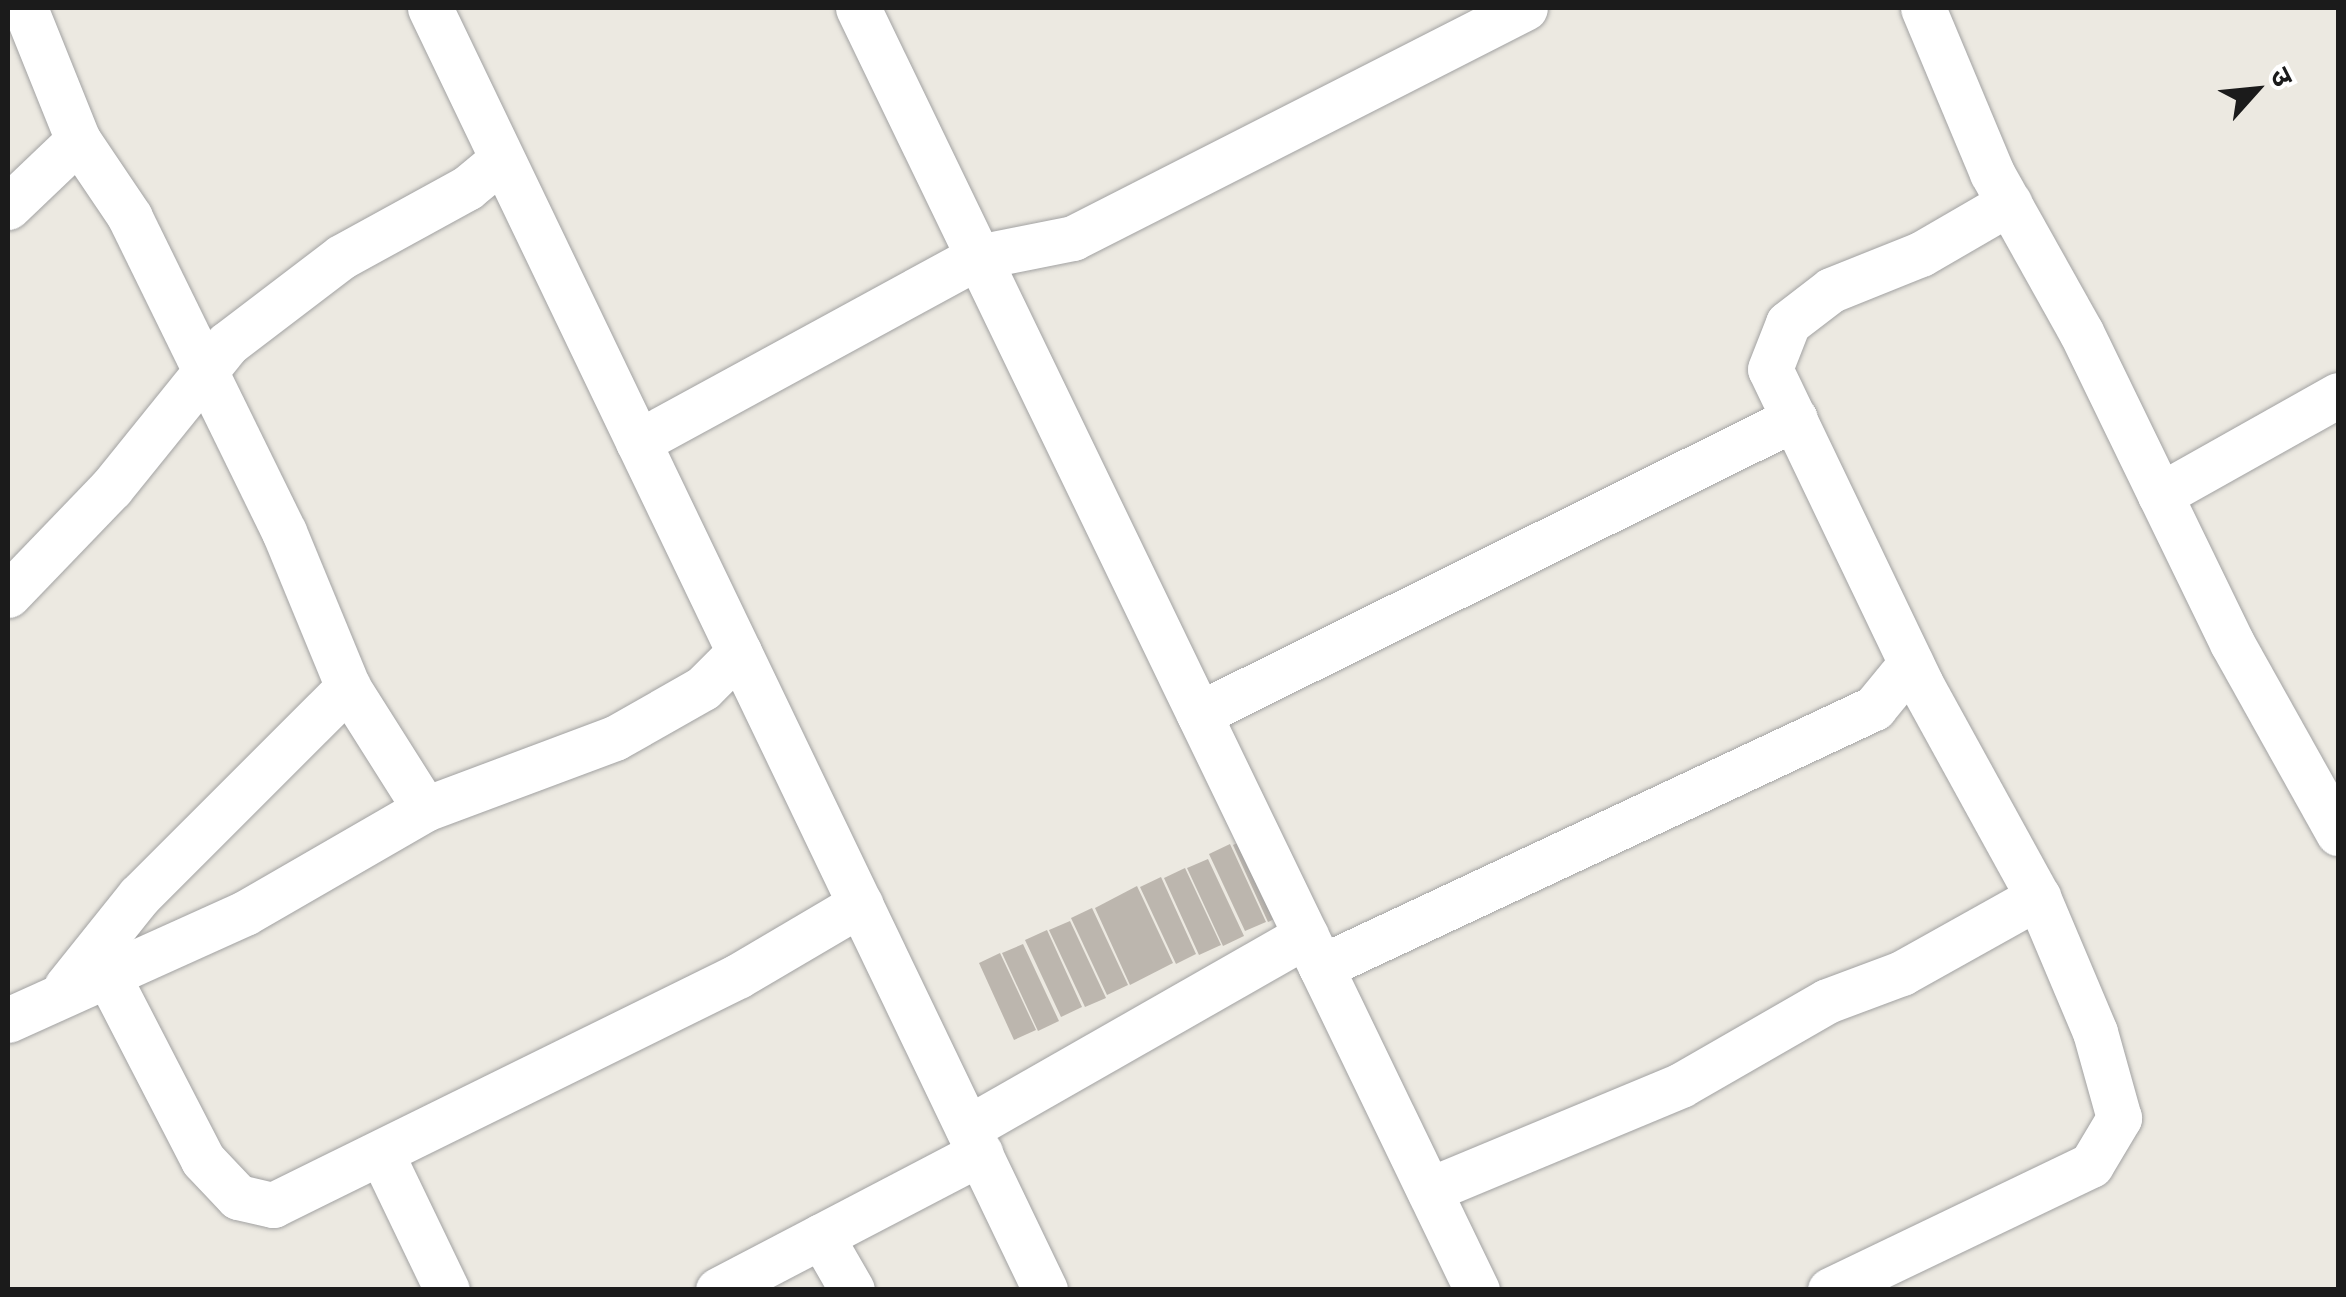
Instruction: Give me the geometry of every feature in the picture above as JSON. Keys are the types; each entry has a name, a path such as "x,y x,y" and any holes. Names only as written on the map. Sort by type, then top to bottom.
{"street":[{"path":"25,8 78,140 130,217 284,532 348,687 425,809"},
{"path":"430,8 1045,1290"},
{"path":"858,8 1477,1290"},
{"path":"638,442 978,257 1072,238 1525,8"},
{"path":"1923,8 2009,202 2232,643 2338,833"},
{"path":"8,207 78,140"},
{"path":"8,595 110,488 227,344 341,257 467,188 502,159"},
{"path":"1830,1290 2091,1165 2119,1118 2095,1032 2038,897 1911,662 1770,370 1788,322 1831,290 1922,254 2009,202"},
{"path":"2160,495 2338,395"},
{"path":"1199,714 1794,418"},
{"path":"8,1020 245,913 425,809 615,738 703,688 740,652"},
{"path":"718,1290 821,1236 974,1141 1314,951 1874,708 1911,662"},
{"path":"58,996 138,896 348,687"},
{"path":"1429,1190 1682,1085 1827,1001 1902,973 2038,897"},
{"path":"107,974 176,1117 238,1198 273,1205 382,1156 738,976 860,904"},
{"path":"382,1156 447,1290"},
{"path":"821,1236 852,1290"}],"building":[{"path":"1254,835 1290,912 1268,922 1233,845"},
{"path":"1230,844 1266,922 1245,931 1209,854"},
{"path":"1208,859 1244,936 1223,946 1187,868"},
{"path":"1185,868 1221,945 1199,955 1164,878"},
{"path":"1161,877 1196,954 1176,964 1140,887"},
{"path":"1137,886 1173,963 1130,985 1095,908"},
{"path":"1092,908 1128,985 1107,995 1071,918"},
{"path":"1070,921 1106,998 1085,1007 1049,930"},
{"path":"1047,930 1082,1007 1061,1017 1025,940"},
{"path":"1023,944 1059,1021 1038,1031 1002,953"},
{"path":"1000,953 1036,1030 1014,1040 979,963"}]}
